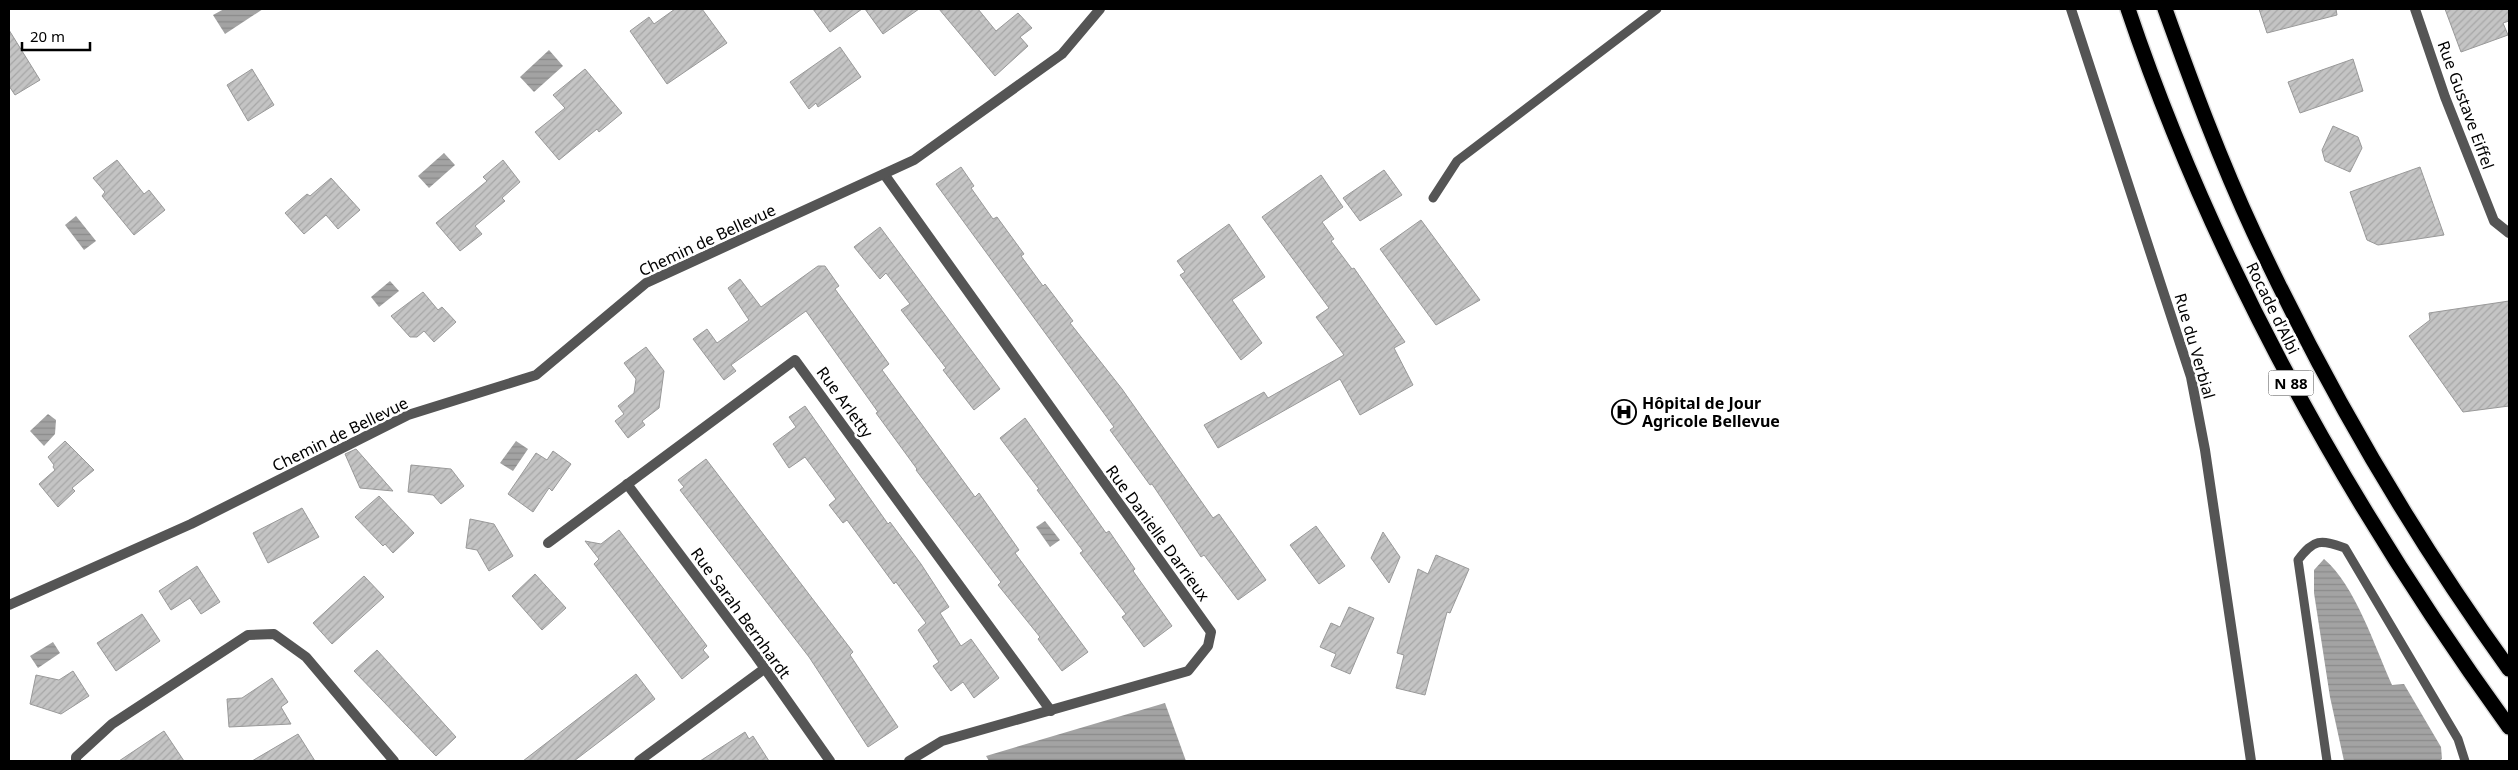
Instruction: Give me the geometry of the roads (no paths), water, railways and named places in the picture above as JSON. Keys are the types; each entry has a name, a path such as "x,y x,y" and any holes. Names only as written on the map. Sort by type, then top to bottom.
{"highway":[{"name":"Rocade d'Albi","path":"2128,9 2199,193 2287,376 2400,568 2509,727"},
{"name":"Rocade d'Albi","path":"2164,9 2204,116 2254,233 2334,390 2436,563 2509,669"}],"street":[{"name":"Chemin de Bellevue","path":"9,605 191,524 408,415 536,375 646,283 914,160 1062,54 1100,9"},
{"name":"Rue du Verbial","path":"2071,9 2191,377 2205,450 2250,761"},
{"name":"Rue Gustave Eiffel","path":"2415,9 2446,97 2494,221 2509,233"},
{"name":"Rue Danielle Darrieux","path":"884,174 1211,632 1208,646 1188,671 942,741 909,761"},
{"name":"Rue Arletty","path":"548,543 795,360 1051,711"},
{"name":"Rue Sarah Bernhardt","path":"627,484 830,761"},
{"path":"76,761 76,757 112,724 248,634 274,634 306,658 394,761"},
{"path":"638,761 764,670"}],"lane":[{"path":"1434,198 1457,161 1657,9"},
{"path":"2327,761 2298,560 2309,546 2324,541 2345,548 2458,739 2466,761"}],"place":[{"name":"Hôpital de Jour Agricole Bellevue","path":"1624,412"}]}
